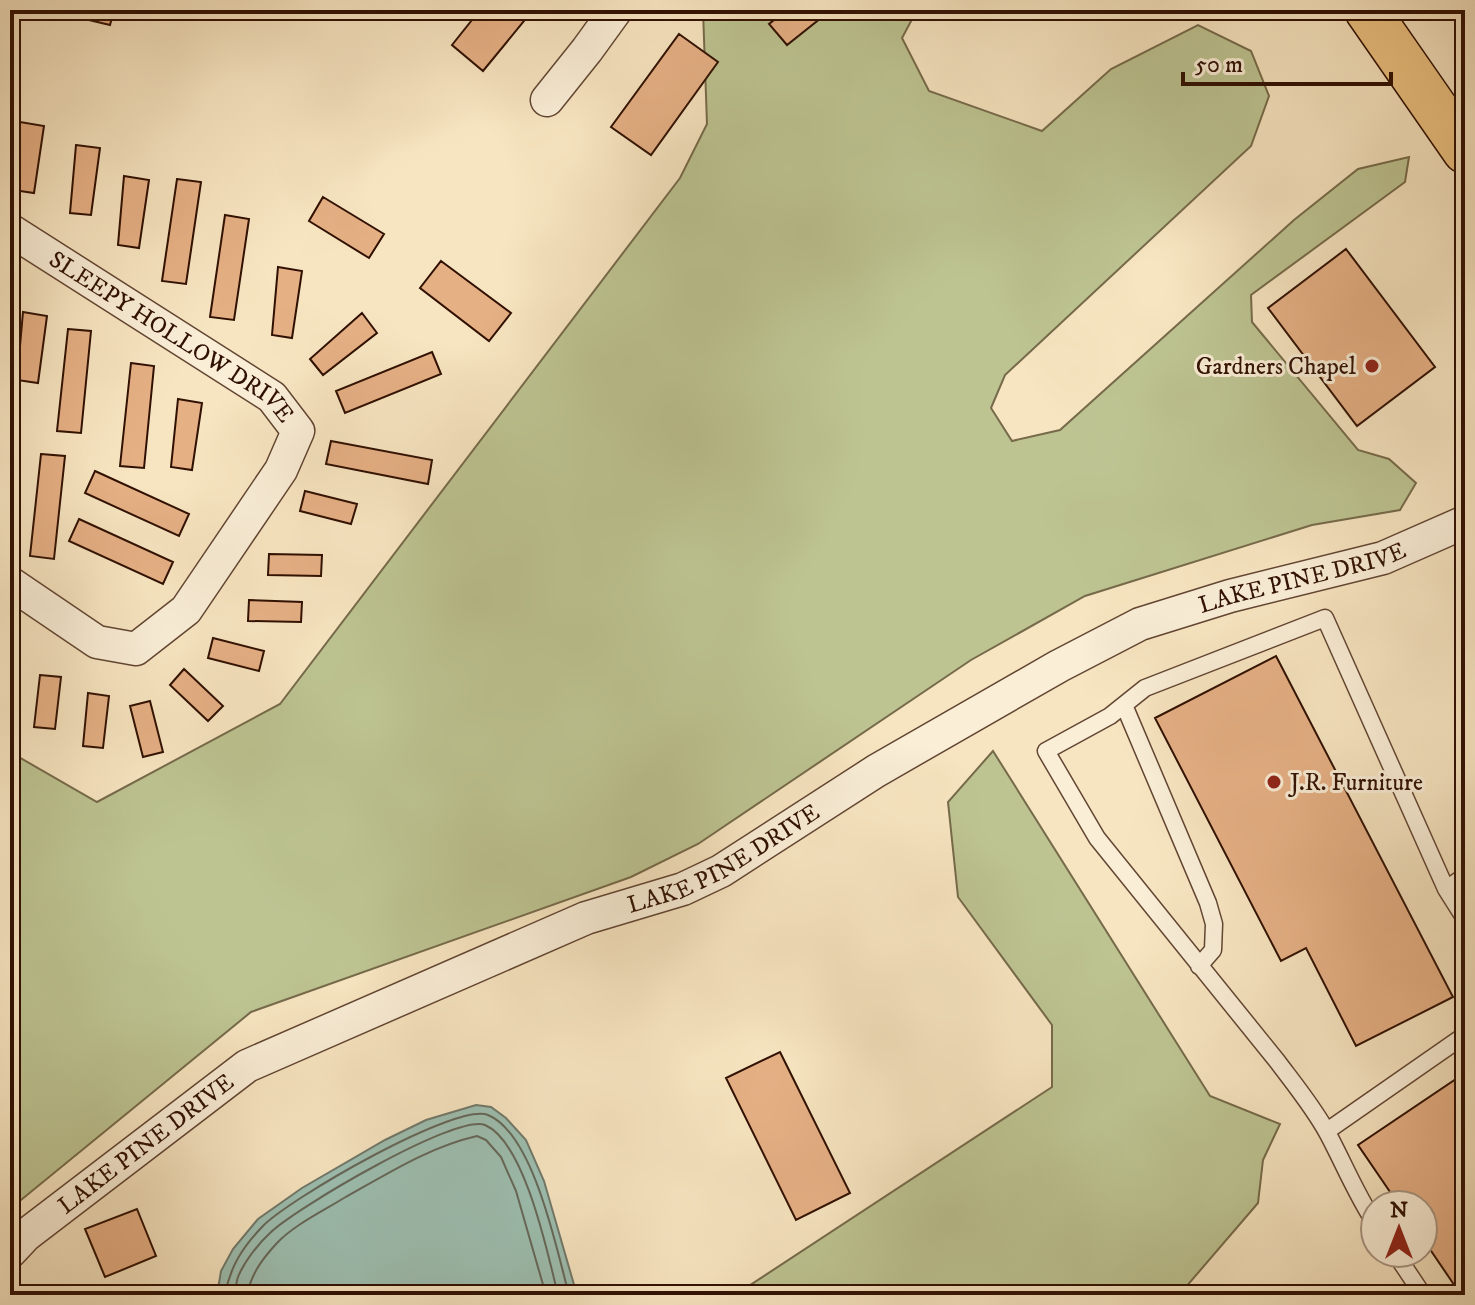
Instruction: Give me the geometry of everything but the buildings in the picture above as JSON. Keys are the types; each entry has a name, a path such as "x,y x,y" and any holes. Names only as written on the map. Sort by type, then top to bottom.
{"main road":[{"path":"1367,10 1465,151"}],"street":[{"path":"547,100 616,10"},
{"name":"SLEEPY HOLLOW DRIVE","path":"10,230 272,397 298,431 281,470 186,610 136,649 97,642 10,583"},
{"name":"LAKE PINE DRIVE","path":"10,1252 26,1235 247,1066 586,918 683,889 721,871 876,771 1059,666 1140,624 1230,596 1383,558 1465,522"}],"lane":[{"path":"1359,1198 1327,1131 1277,1061 1097,838 1046,751 1110,716 1145,688 1325,618 1446,889 1465,919"},
{"path":"1124,705 1208,903 1214,924 1213,950 1199,966"},
{"path":"1446,889 1465,876"},
{"path":"1327,1131 1465,1035"},
{"path":"1406,1269 1423,1295"}],"green space":[{"path":"703,10 917,10 902,38 929,91 1042,131 1111,69 1198,25 1251,51 1269,96 1251,146 1005,375 991,408 1012,441 1060,430 1294,220 1358,169 1409,157 1405,182 1251,295 1252,322 1358,450 1389,459 1416,483 1400,510 1312,525 1085,596 971,660 698,844 631,877 251,1012 10,1209 10,752 97,802 280,704 680,178 707,124"},
{"path":"993,751 1210,1096 1280,1124 1263,1160 1258,1203 1179,1295 735,1295 1052,1087 1052,1025 958,897 948,802"}],"water":[{"path":"476,1105 491,1107 526,1140 544,1181 577,1295 217,1295 221,1271 233,1249 258,1219 302,1188 385,1140 426,1120"}],"place":[{"name":"Gardners Chapel","path":"1372,366"},
{"name":"J.R. Furniture","path":"1274,782"}]}
